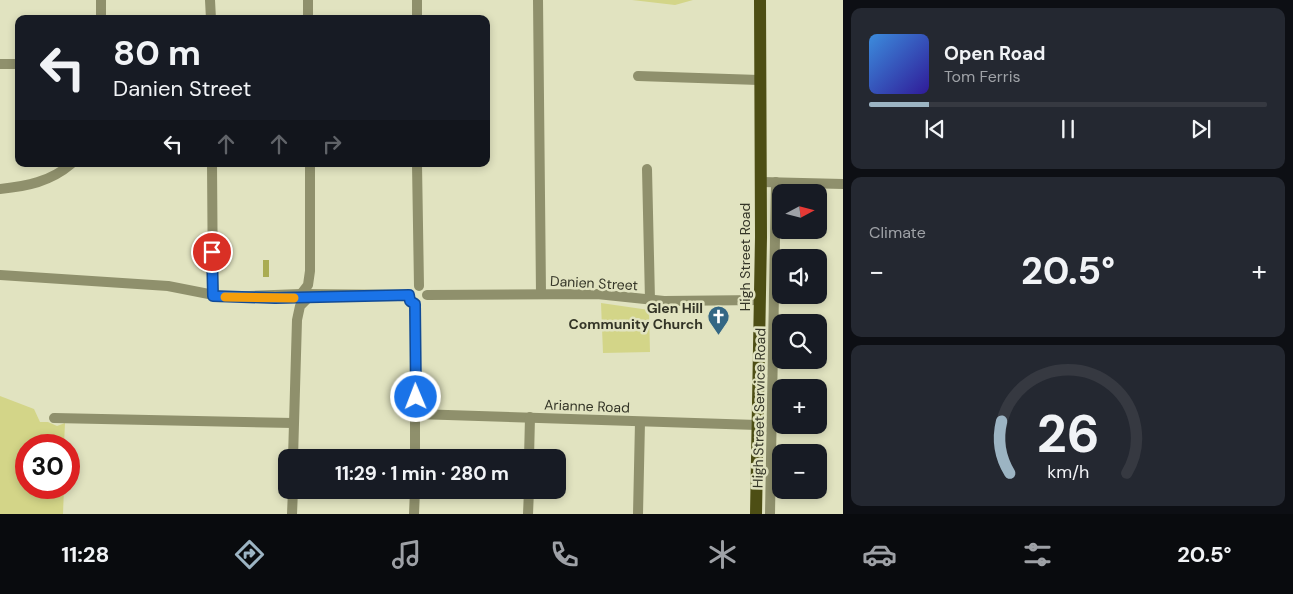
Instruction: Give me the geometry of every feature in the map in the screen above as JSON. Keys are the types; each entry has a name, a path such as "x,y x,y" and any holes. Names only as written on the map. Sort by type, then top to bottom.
{"main road":[{"name":"High Street Road","path":"756,514 761,182 760,0"}],"street":[{"path":"101,0 101,15"},
{"path":"210,0 210,15"},
{"path":"308,0 308,15"},
{"path":"417,0 417,15"},
{"path":"538,0 541,294"},
{"path":"0,64 15,64"},
{"path":"638,76 759,80"},
{"path":"0,189 47,180 66,167"},
{"path":"212,167 213,296"},
{"path":"293,449 297,320 308,285 310,271 310,167"},
{"path":"415,449 416,414 412,300 419,286 417,167"},
{"path":"647,169 650,300"},
{"path":"761,182 843,184"},
{"name":"High Street Service Road","path":"770,514 776,182"},
{"path":"310,271 314,286 319,294"},
{"path":"0,276 168,286 213,296 343,296"},
{"path":"260,296 286,298 319,294 422,301 426,295 425,288 419,286"},
{"name":"Danien Street","path":"426,295 623,295 650,300 760,300"},
{"path":"286,298 294,307 297,320"},
{"name":"Arianne Road","path":"416,414 757,425"},
{"path":"529,449 530,417"},
{"path":"54,418 293,422"},
{"path":"638,514 640,422"},
{"path":"292,514 293,499"},
{"path":"414,514 415,499"},
{"path":"528,514 529,499"}],"green space":[{"path":"632,0 693,0 675,5"},
{"path":"601,303 649,310 650,352 603,353"},
{"path":"0,396 34,409 40,422 48,422 57,426 65,423 64,434 15,434 15,499 64,499 63,514 0,514"}],"shaded area":[{"path":"263,260 269,260 269,277 263,277"}],"slow traffic":[{"path":"225,297 260,296 294,298"}],"place":[{"name":"Glen Hill Community Church","path":"719,335"}],"route":[{"path":"212,252 213,296 334,298 343,296 409,295 410,301 415,304 416,397"}]}
